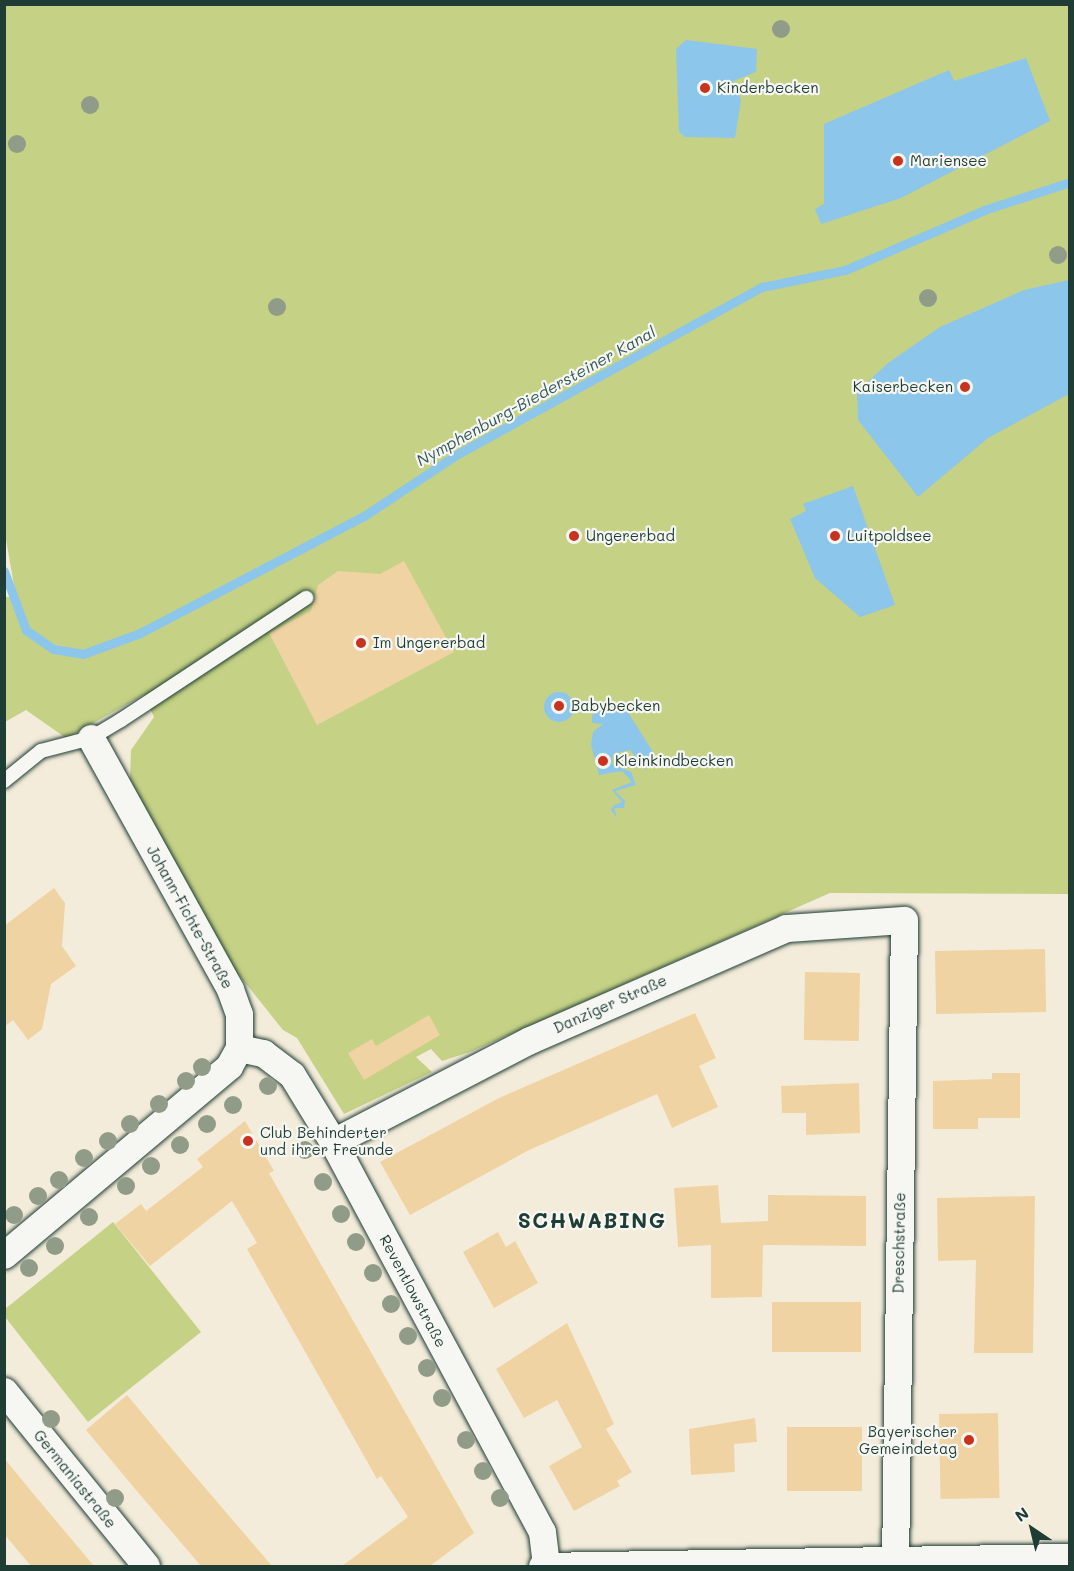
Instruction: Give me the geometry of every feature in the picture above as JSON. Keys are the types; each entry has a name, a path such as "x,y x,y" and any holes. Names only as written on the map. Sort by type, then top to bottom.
{"street":[{"name":"Johann-Fichte-Straße","path":"91,738 230,989 239,1014 239,1048"},
{"name":"Danziger Straße","path":"333,1142 530,1040 786,928 904,920"},
{"name":"Dreschstraße","path":"895,1562 904,920"},
{"name":"Reventlowstraße","path":"239,1048 263,1053 292,1075 333,1142 542,1532 544,1566"},
{"path":"4,1254 229,1066 239,1048"},
{"name":"Germaniastraße","path":"4,1391 146,1566"},
{"path":"544,1566 895,1562 1070,1557"}],"lane":[{"path":"4,781 41,751 91,738 306,598"}],"green space":[{"name":"Ungererbad","path":"4,5 1069,5 1069,894 830,893 470,1052 442,1061 431,1049 416,1057 432,1072 344,1114 297,1038 283,1030 210,939 130,780 131,750 154,717 144,695 66,738 26,710 5,722 5,597 16,597 4,528"},
{"path":"113,1222 201,1332 88,1422 5,1317 5,1309"}],"water":[{"name":"Kinderbecken","path":"686,40 757,49 756,72 733,81 741,100 735,138 685,137 679,132 676,49"},
{"name":"Mariensee","path":"1026,58 1050,121 901,198 821,224 815,209 824,204 824,124 949,70 954,81"},
{"name":"Kaiserbecken","path":"1069,280 1069,394 988,438 918,497 858,420 857,392 888,363 940,327 1024,290"},
{"name":"Luitpoldsee","path":"853,486 895,605 860,617 815,578 790,519 806,511 803,504"},
{"name":"Babybecken","path":"559,692 570,696 574,707 570,718 559,722 548,718 544,707 548,696"},
{"name":"Kleinkindbecken","path":"611,704 627,711 653,752 645,770 630,750 613,754 612,764 631,772 636,785 615,791 625,801 624,808 614,808 617,818 611,810 613,806 622,802 612,790 632,782 622,771 599,775 591,745 593,732 603,724 592,723 592,715"}],"building":[{"name":"Im Ungererbad","path":"404,561 454,652 317,725 269,633 311,611 318,585 338,571 380,574"},
{"path":"54,888 65,903 62,946 76,966 51,984 42,1029 28,1040 13,1020 4,1027 4,926"},
{"path":"1045,949 1046,1012 936,1014 935,951"},
{"path":"805,972 860,973 859,1041 804,1040"},
{"path":"695,1013 716,1058 699,1066 718,1107 672,1128 657,1094 529,1150 410,1215 380,1162 499,1098"},
{"path":"429,1015 440,1035 364,1080 348,1053 372,1039 376,1046"},
{"path":"992,1073 1020,1073 1020,1118 978,1118 978,1129 933,1129 933,1081 992,1079"},
{"path":"859,1083 860,1133 806,1135 806,1113 782,1113 781,1086"},
{"path":"245,1121 274,1171 269,1173 474,1533 430,1566 342,1566 408,1517 381,1476 377,1479 247,1249 257,1243 232,1201 150,1266 115,1224 141,1204 146,1211 203,1167 197,1159"},
{"path":"718,1185 721,1223 768,1221 768,1195 866,1196 866,1246 763,1245 762,1297 711,1298 711,1245 678,1247 674,1188"},
{"path":"1035,1196 1033,1353 974,1353 976,1260 938,1261 937,1198"},
{"path":"498,1232 506,1247 515,1241 538,1283 494,1308 463,1252"},
{"path":"772,1302 861,1302 861,1352 772,1352"},
{"path":"567,1323 614,1424 606,1429 632,1472 617,1481 620,1486 574,1511 549,1466 582,1447 557,1400 524,1418 496,1369"},
{"path":"127,1395 272,1566 201,1566 136,1490 86,1430"},
{"name":"Bayerischer Gemeindetag","path":"998,1413 999,1498 940,1499 939,1414"},
{"path":"755,1418 757,1442 734,1444 735,1472 691,1475 689,1429"},
{"path":"787,1427 862,1427 862,1491 787,1491"},
{"path":"4,1458 94,1566 31,1566 4,1534"}],"waterway":[{"name":"Nymphenburg-Biedersteiner Kanal","path":"4,571 26,630 53,649 83,654 140,633 364,516 456,455 762,287 845,270 984,210 1070,182"}],"place":[{"name":"Kinderbecken","path":"705,88"},
{"name":"Mariensee","path":"898,161"},
{"name":"Kaiserbecken","path":"965,387"},
{"name":"Ungererbad","path":"574,536"},
{"name":"Luitpoldsee","path":"835,536"},
{"name":"Im Ungererbad","path":"361,643"},
{"name":"Babybecken","path":"559,706"},
{"name":"Kleinkindbecken","path":"603,761"},
{"name":"Club Behinderter und ihrer Freunde","path":"248,1141"},
{"name":"Bayerischer Gemeindetag","path":"969,1440"}],"district":[{"name":"SCHWABING","path":"592,1220"}]}
